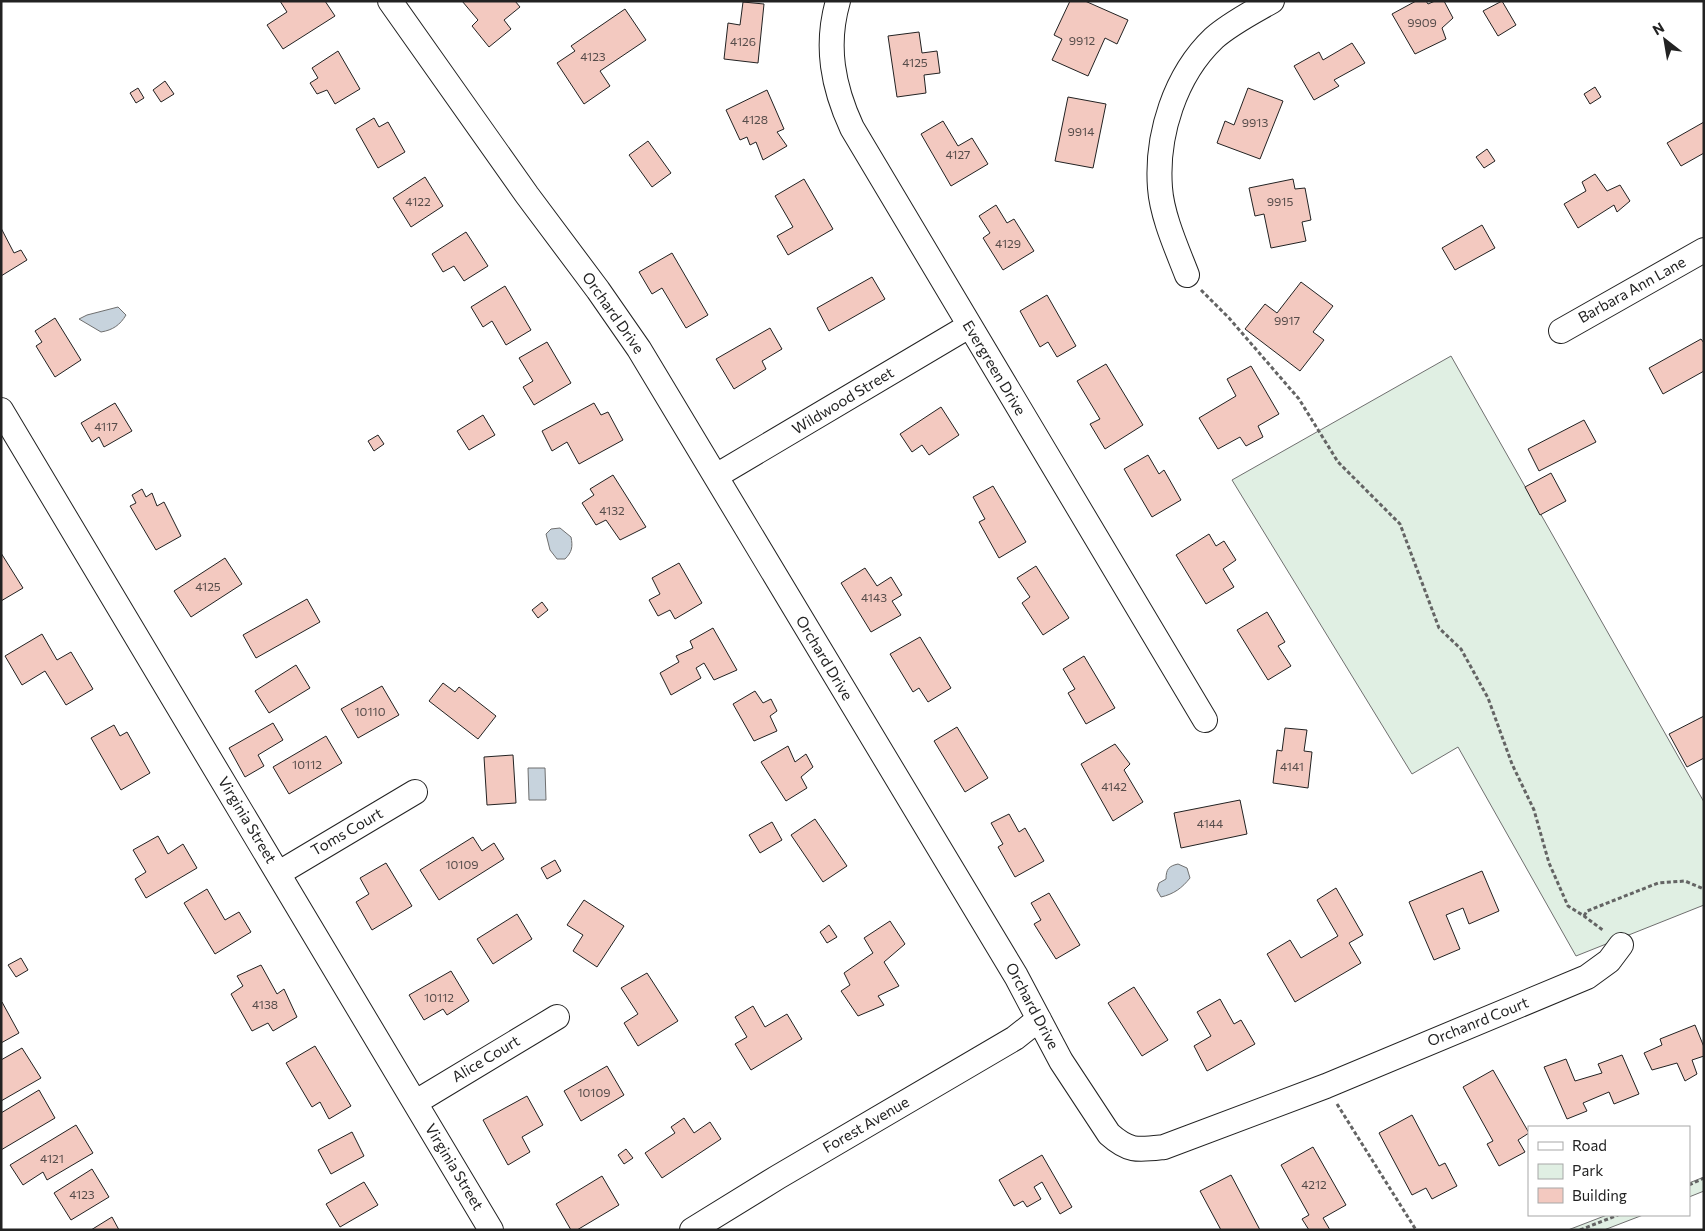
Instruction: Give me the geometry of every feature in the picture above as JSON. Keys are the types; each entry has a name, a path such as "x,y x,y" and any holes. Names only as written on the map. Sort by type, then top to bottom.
{"street":[{"name":"Orchard Drive","path":"390,1 527,196 638,349 1016,976 1061,1061 1109,1134 1119,1144 1130,1149 1140,1150 1164,1147 1326,1086"},
{"name":"Evergreen Drive","path":"838,1 832,41 832,60 841,104 852,128 1205,720"},
{"path":"1187,275 1170,230 1160,188 1161,149 1170,107 1190,67 1214,38 1272,1"},
{"name":"Barbara Ann Lane","path":"1560,331 1704,250"},
{"name":"Wildwood Street","path":"716,476 969,326"},
{"name":"Virginia Street","path":"1,410 491,1230"},
{"name":"Toms Court","path":"278,873 415,792"},
{"name":"Orchanrd Court","path":"1326,1086 1587,977 1609,961 1621,945"},
{"name":"Alice Court","path":"416,1102 557,1017"},
{"name":"Forest Avenue","path":"692,1230 778,1177 1015,1038 1039,1019"}],"path":[{"path":"1187,275 1229,318 1299,399 1338,462 1400,524 1438,628 1461,649 1488,698 1512,764 1534,810 1549,863 1568,906 1621,945"},
{"path":"1584,916 1587,911 1658,883 1685,881 1704,889"},
{"path":"1326,1086 1416,1230"},
{"path":"1690,1185 1704,1178"},
{"path":"1580,1230 1615,1216"}],"green space":[{"path":"1451,356 1704,802 1704,905 1576,956 1458,747 1412,774 1232,480"},
{"path":"1704,1177 1704,1191 1690,1197 1690,1183"},
{"path":"1604,1216 1640,1216 1604,1230 1568,1230"}],"shaded area":[{"path":"118,307 126,315 116,326 105,331 101,332 79,319 87,315"},
{"path":"560,528 571,537 572,541 571,552 565,559 557,559 550,550 546,534 551,529"},
{"path":"528,768 545,768 546,800 529,800"},
{"path":"1178,864 1187,868 1190,878 1177,890 1161,897 1157,890 1159,883 1166,879 1169,868"}],"building":[{"path":"280,1 325,1 335,16 283,49 267,25 287,12"},
{"path":"462,1 515,1 520,7 504,20 511,29 489,47 472,26 478,20"},
{"path":"1070,1 1085,1 1128,20 1117,44 1105,38 1088,76 1052,60 1062,39 1054,35"},
{"path":"1416,1 1426,1 1428,4 1435,1 1444,1 1453,18 1442,28 1446,39 1415,54 1392,14"},
{"path":"1502,1 1516,25 1498,36 1483,11"},
{"path":"743,2 764,4 758,63 724,59 728,23 740,25"},
{"path":"625,9 646,40 600,71 610,86 584,104 557,63 575,51 571,46"},
{"path":"919,32 922,53 937,51 940,73 924,75 926,93 897,97 888,36"},
{"path":"1352,43 1365,63 1334,80 1339,86 1314,100 1294,66 1319,52 1323,60"},
{"path":"338,51 360,89 335,104 327,90 317,94 310,83 318,78 312,68"},
{"path":"165,81 174,94 161,102 153,90"},
{"path":"1595,87 1601,97 1590,104 1584,94"},
{"path":"138,88 144,98 136,103 130,93"},
{"path":"1248,88 1283,101 1260,159 1217,143 1225,121 1234,125"},
{"path":"767,90 784,129 777,132 787,146 763,160 756,142 750,145 747,137 740,140 726,110"},
{"path":"1068,97 1106,104 1093,168 1055,161"},
{"path":"374,118 379,127 388,122 405,152 378,168 356,129"},
{"path":"943,121 958,146 972,138 988,164 951,186 921,134"},
{"path":"1704,122 1704,153 1681,166 1667,143"},
{"path":"648,141 671,173 652,187 629,155"},
{"path":"1487,149 1495,161 1484,168 1476,157"},
{"path":"1595,174 1607,191 1620,185 1630,201 1617,212 1614,205 1578,228 1564,204 1586,191 1582,182"},
{"path":"425,177 443,206 411,227 393,198"},
{"path":"804,179 833,229 788,255 777,236 793,227 775,196"},
{"path":"1293,179 1295,189 1305,188 1311,220 1302,222 1306,241 1271,248 1264,214 1255,216 1249,188"},
{"path":"996,205 1007,223 1014,219 1034,251 1003,270 983,238 990,233 979,216"},
{"path":"1482,225 1495,248 1455,270 1442,248"},
{"path":"1,228 14,253 21,250 27,260 1,276"},
{"path":"466,232 488,266 464,281 454,266 443,272 432,254"},
{"path":"672,253 708,315 686,328 662,288 652,294 639,272"},
{"path":"872,277 885,299 829,331 817,308"},
{"path":"1301,282 1333,306 1313,332 1324,340 1300,371 1245,329 1265,304 1277,313"},
{"path":"505,286 531,330 506,345 492,321 483,327 471,307"},
{"path":"1047,295 1076,346 1057,357 1048,342 1040,347 1020,311"},
{"path":"55,318 81,360 55,377 36,346 42,342 35,331"},
{"path":"770,328 782,349 762,361 766,369 734,389 716,359"},
{"path":"1701,339 1704,343 1704,371 1663,394 1649,368"},
{"path":"547,342 571,383 534,405 523,387 533,381 519,358"},
{"path":"1106,364 1143,425 1105,449 1090,424 1100,419 1077,381"},
{"path":"1251,366 1279,414 1258,426 1263,437 1246,446 1240,437 1218,449 1199,418 1236,396 1227,379"},
{"path":"115,403 132,431 104,447 99,437 92,442 81,423"},
{"path":"594,403 601,415 608,412 623,440 579,464 567,442 552,451 542,431"},
{"path":"941,407 959,435 929,455 922,445 912,452 900,434"},
{"path":"483,415 495,435 469,450 457,431"},
{"path":"1584,420 1596,442 1539,471 1528,449"},
{"path":"378,435 384,444 374,451 368,441"},
{"path":"1148,455 1159,474 1164,470 1181,500 1152,517 1124,469"},
{"path":"1551,473 1566,501 1540,515 1525,487"},
{"path":"613,475 646,527 620,540 606,520 596,525 582,503 594,495 590,489"},
{"path":"993,486 1026,542 999,558 979,522 985,519 973,497"},
{"path":"142,489 146,497 152,493 157,506 164,502 181,536 156,550 130,506 136,503 132,495"},
{"path":"1209,534 1216,546 1224,541 1236,560 1223,569 1234,587 1206,604 1176,555"},
{"path":"1,553 23,588 1,601"},
{"path":"225,558 242,584 191,617 174,591"},
{"path":"679,563 702,603 675,619 670,610 658,616 649,600 660,594 652,578"},
{"path":"1036,566 1069,618 1043,635 1022,603 1030,597 1017,578"},
{"path":"865,568 877,586 891,577 902,595 892,601 901,615 871,632 841,583"},
{"path":"307,599 320,622 256,658 243,635"},
{"path":"542,602 548,610 538,618 532,610"},
{"path":"1267,612 1285,642 1278,646 1291,666 1268,680 1237,630"},
{"path":"713,628 737,670 714,680 704,663 696,668 701,678 671,695 660,673 679,662 676,656 693,648 690,641"},
{"path":"42,634 57,660 71,652 93,689 66,705 45,671 22,685 5,656"},
{"path":"920,637 951,688 928,702 919,688 913,692 890,654"},
{"path":"1084,656 1115,708 1086,724 1068,693 1075,689 1063,669"},
{"path":"296,665 310,688 269,713 255,691"},
{"path":"443,683 455,692 459,687 496,716 478,739 429,701"},
{"path":"382,686 399,715 358,738 341,709"},
{"path":"755,691 763,703 771,699 777,711 770,716 777,731 754,741 733,704"},
{"path":"1704,716 1704,758 1687,767 1669,734"},
{"path":"273,723 283,740 258,755 264,766 245,777 229,748"},
{"path":"114,725 120,736 127,732 150,773 121,790 91,738"},
{"path":"957,727 988,778 965,792 934,741"},
{"path":"1285,728 1307,730 1304,751 1312,752 1308,788 1273,783 1277,750 1282,751"},
{"path":"326,736 342,763 289,794 273,767"},
{"path":"1115,744 1130,764 1124,770 1143,802 1113,821 1081,764"},
{"path":"788,746 795,762 806,754 813,767 801,777 807,788 786,801 761,762"},
{"path":"513,755 516,803 487,805 484,757"},
{"path":"1240,800 1247,834 1181,848 1174,813"},
{"path":"1009,814 1019,832 1025,828 1044,861 1015,877 998,847 1003,844 991,823"},
{"path":"815,819 847,866 823,882 791,835"},
{"path":"772,822 782,840 760,853 749,835"},
{"path":"158,836 168,854 183,844 197,868 146,898 135,879 146,872 133,850"},
{"path":"473,837 482,851 494,843 504,859 439,900 420,870"},
{"path":"555,860 561,871 547,879 541,868"},
{"path":"386,863 412,906 372,930 356,902 369,894 360,878"},
{"path":"1482,871 1499,911 1469,924 1463,908 1446,915 1460,949 1434,960 1409,902"},
{"path":"1336,888 1363,935 1349,943 1361,963 1295,1002 1267,954 1290,940 1301,958 1338,936 1317,900"},
{"path":"207,889 225,920 239,912 251,932 215,954 184,903"},
{"path":"1049,893 1080,945 1056,959 1034,924 1041,920 1031,903"},
{"path":"584,900 624,926 597,967 573,951 583,935 567,925"},
{"path":"517,914 532,939 493,964 477,939"},
{"path":"890,921 905,944 884,962 899,986 878,996 884,1005 858,1016 841,991 850,985 844,973 873,953 864,938"},
{"path":"829,925 837,937 827,943 820,932"},
{"path":"21,958 28,970 16,977 8,965"},
{"path":"261,965 277,994 284,989 297,1017 273,1031 268,1023 252,1031 231,994 243,986 237,976"},
{"path":"451,971 469,1001 447,1015 443,1009 424,1020 409,995"},
{"path":"647,973 678,1021 638,1046 624,1023 638,1014 621,988"},
{"path":"1134,987 1168,1040 1142,1056 1108,1003"},
{"path":"1220,999 1234,1024 1241,1020 1255,1044 1207,1071 1194,1046 1211,1036 1197,1012"},
{"path":"1,1003 19,1033 1,1043"},
{"path":"753,1006 765,1027 787,1014 802,1039 751,1070 735,1044 747,1037 735,1017"},
{"path":"1695,1025 1704,1047 1704,1056 1692,1060 1697,1074 1685,1081 1677,1063 1652,1070 1644,1053 1662,1045 1660,1039"},
{"path":"315,1046 351,1106 329,1119 320,1102 312,1107 286,1063"},
{"path":"22,1048 41,1078 1,1101 1,1060"},
{"path":"1622,1055 1639,1094 1614,1104 1609,1092 1583,1103 1587,1111 1567,1119 1544,1067 1566,1059 1575,1081 1602,1073 1598,1064"},
{"path":"607,1066 624,1095 581,1121 564,1091"},
{"path":"1493,1070 1528,1131 1528,1134 1518,1140 1525,1152 1499,1166 1487,1144 1493,1141 1463,1087"},
{"path":"39,1090 55,1118 1,1150 1,1113"},
{"path":"527,1096 543,1125 522,1137 530,1152 508,1165 483,1120"},
{"path":"1412,1115 1439,1166 1445,1163 1457,1186 1432,1199 1426,1188 1412,1195 1379,1133"},
{"path":"684,1118 694,1133 710,1122 721,1139 662,1178 645,1153 675,1133 671,1127"},
{"path":"76,1125 93,1153 47,1180 43,1172 23,1185 10,1165"},
{"path":"352,1132 364,1156 331,1174 318,1150"},
{"path":"1313,1147 1346,1205 1323,1218 1330,1230 1309,1230 1302,1219 1309,1215 1281,1165"},
{"path":"626,1149 633,1158 624,1164 618,1155"},
{"path":"1042,1155 1072,1207 1060,1214 1042,1182 1034,1187 1041,1199 1027,1207 1023,1201 1014,1206 999,1180"},
{"path":"92,1169 109,1197 71,1220 54,1193"},
{"path":"1231,1175 1260,1230 1221,1230 1200,1191"},
{"path":"602,1176 619,1205 577,1230 571,1230 556,1204"},
{"path":"364,1182 378,1205 340,1227 326,1204"},
{"path":"112,1217 119,1230 91,1230"}]}
